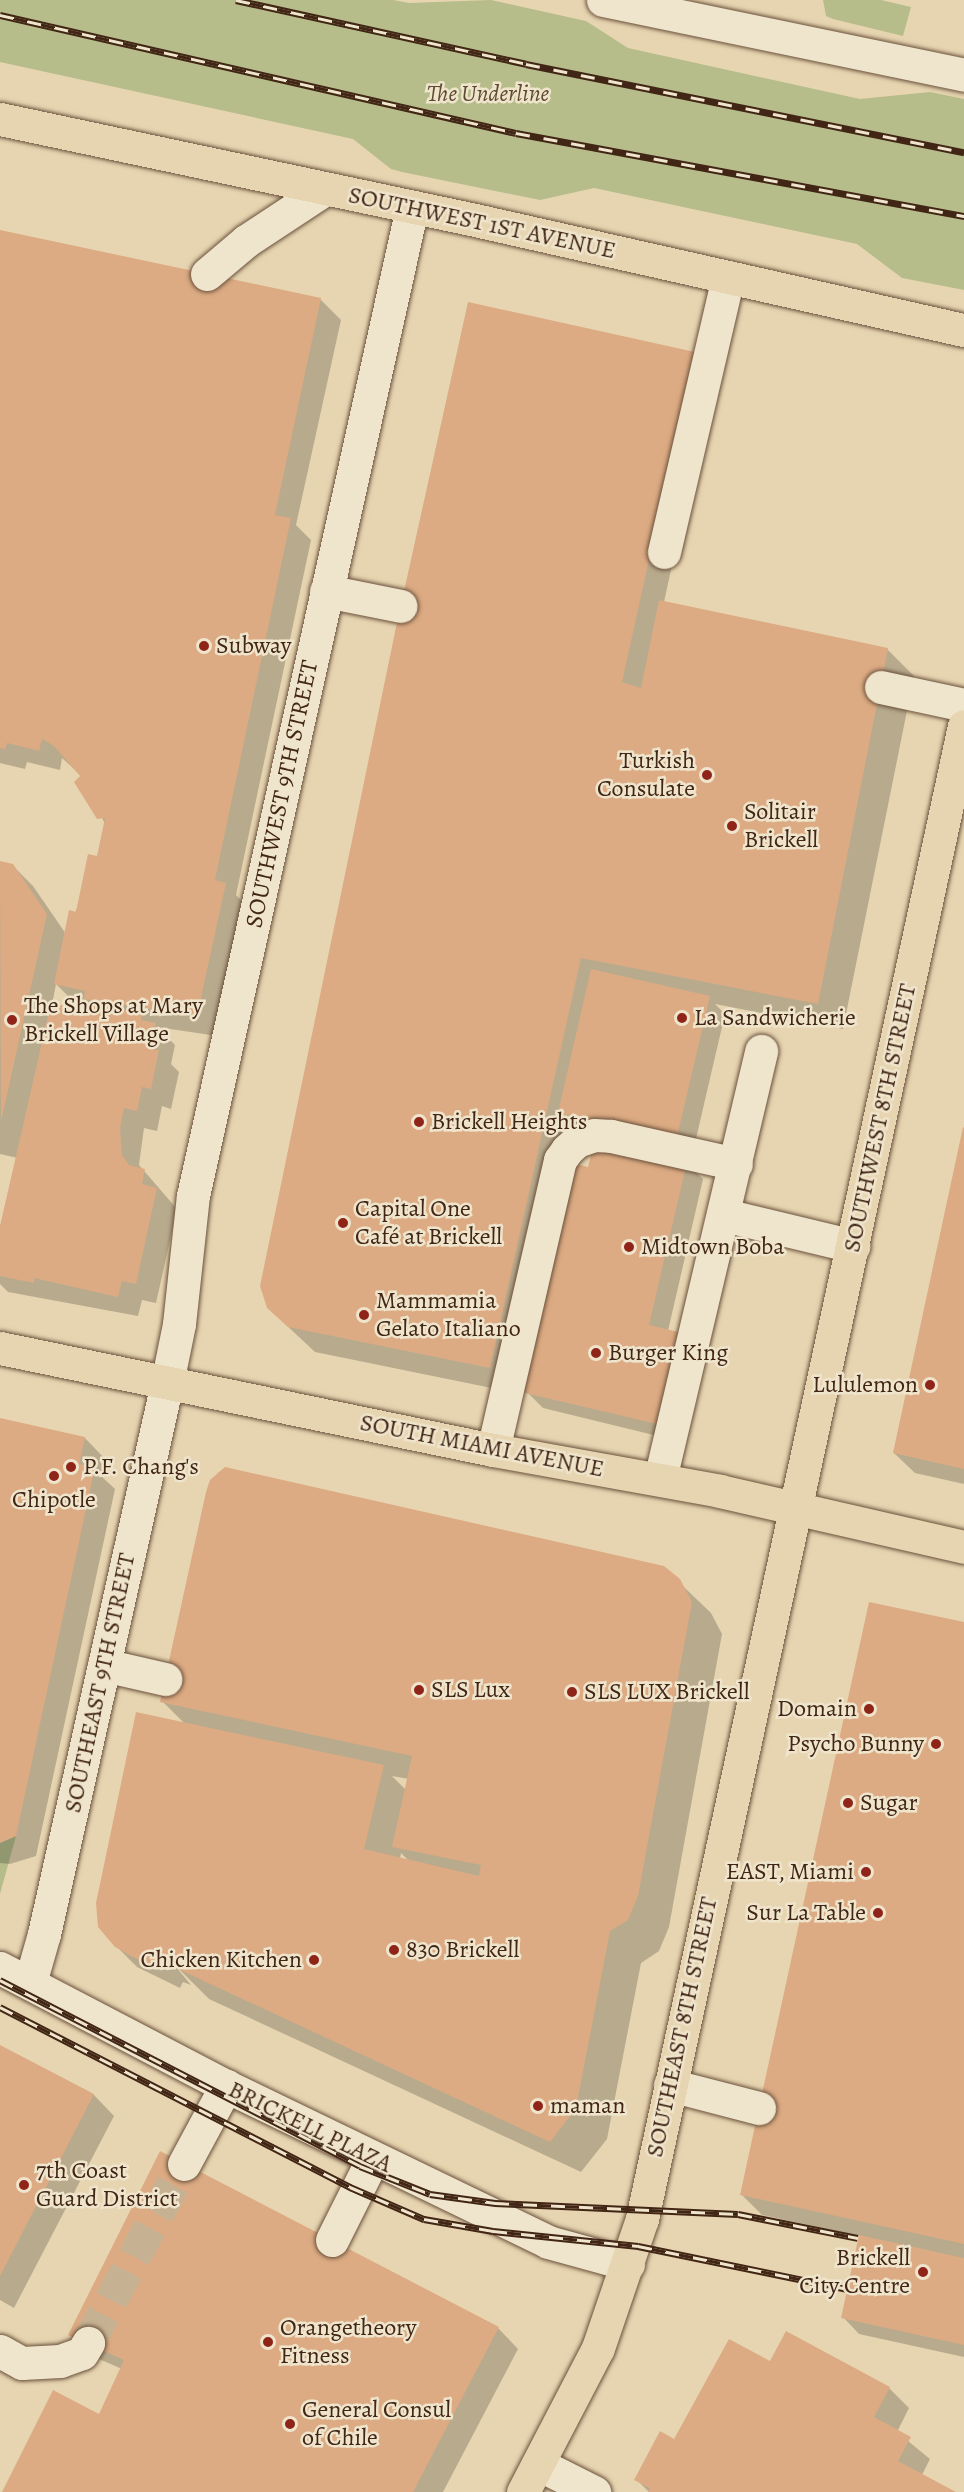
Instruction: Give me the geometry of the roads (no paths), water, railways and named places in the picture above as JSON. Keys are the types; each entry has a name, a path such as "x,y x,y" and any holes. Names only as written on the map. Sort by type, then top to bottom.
{"main road":[{"name":"SOUTHWEST 1ST AVENUE","path":"0,119 412,207 964,330"},
{"name":"SOUTHWEST 8TH STREET","path":"795,1509 964,726"},
{"name":"SOUTH MIAMI AVENUE","path":"0,1348 493,1450 660,1479 964,1547"},
{"name":"SOUTHEAST 8TH STREET","path":"530,2478 598,2348 642,2219 795,1509"}],"street":[{"path":"603,0 964,75"},
{"path":"207,274 246,241 325,189"},
{"name":"SOUTHWEST 9TH STREET","path":"166,1383 179,1324 194,1196 412,207"},
{"path":"664,552 728,278"},
{"path":"326,591 401,606"},
{"path":"881,687 964,705"},
{"path":"660,1479 761,1051"},
{"path":"493,1450 560,1160 567,1150 585,1138 611,1136 736,1164"},
{"path":"724,1215 853,1246"},
{"name":"SOUTHEAST 9TH STREET","path":"30,1983 104,1665 166,1383"},
{"path":"104,1665 165,1679"},
{"name":"BRICKELL PLAZA","path":"0,1968 225,2086 548,2242 628,2264"},
{"path":"670,2085 759,2108"},
{"path":"184,2164 225,2086"},
{"path":"332,2241 373,2158"},
{"path":"11,2357 60,2361 82,2353 88,2343"},
{"path":"530,2478 594,2492"}],"tunnel":[{"path":"88,2343 184,2164"}],"railway":[{"path":"236,0 526,64 964,152"},
{"path":"0,15 516,133 964,216"},
{"path":"0,1980 360,2166 430,2194 495,2203 738,2214 858,2238"},
{"path":"0,2007 350,2187 424,2219 493,2231 638,2246 847,2289"}],"place":[{"name":"Subway","path":"204,646"},
{"name":"Turkish Consulate","path":"707,775"},
{"name":"Solitair Brickell","path":"732,826"},
{"name":"La Sandwicherie","path":"682,1018"},
{"name":"The Shops at Mary Brickell Village","path":"12,1020"},
{"name":"Brickell Heights","path":"419,1122"},
{"name":"Capital One Café at Brickell","path":"343,1223"},
{"name":"Midtown Boba","path":"629,1247"},
{"name":"Mammamia Gelato Italiano","path":"364,1315"},
{"name":"Burger King","path":"596,1353"},
{"name":"Lululemon","path":"930,1385"},
{"name":"P.F. Chang's","path":"71,1467"},
{"name":"Chipotle","path":"54,1476"},
{"name":"SLS Lux","path":"419,1690"},
{"name":"SLS LUX Brickell","path":"572,1692"},
{"name":"Domain","path":"869,1709"},
{"name":"Psycho Bunny","path":"936,1744"},
{"name":"Sugar","path":"848,1803"},
{"name":"EAST, Miami","path":"866,1872"},
{"name":"Sur La Table","path":"878,1913"},
{"name":"830 Brickell","path":"394,1950"},
{"name":"Chicken Kitchen","path":"314,1960"},
{"name":"maman","path":"538,2106"},
{"name":"7th Coast Guard District","path":"24,2185"},
{"name":"Brickell City Centre","path":"923,2272"},
{"name":"Orangetheory Fitness","path":"268,2342"},
{"name":"General Consul of Chile","path":"290,2424"}],"park label":[{"name":"The Underline","path":"488,94"}]}
